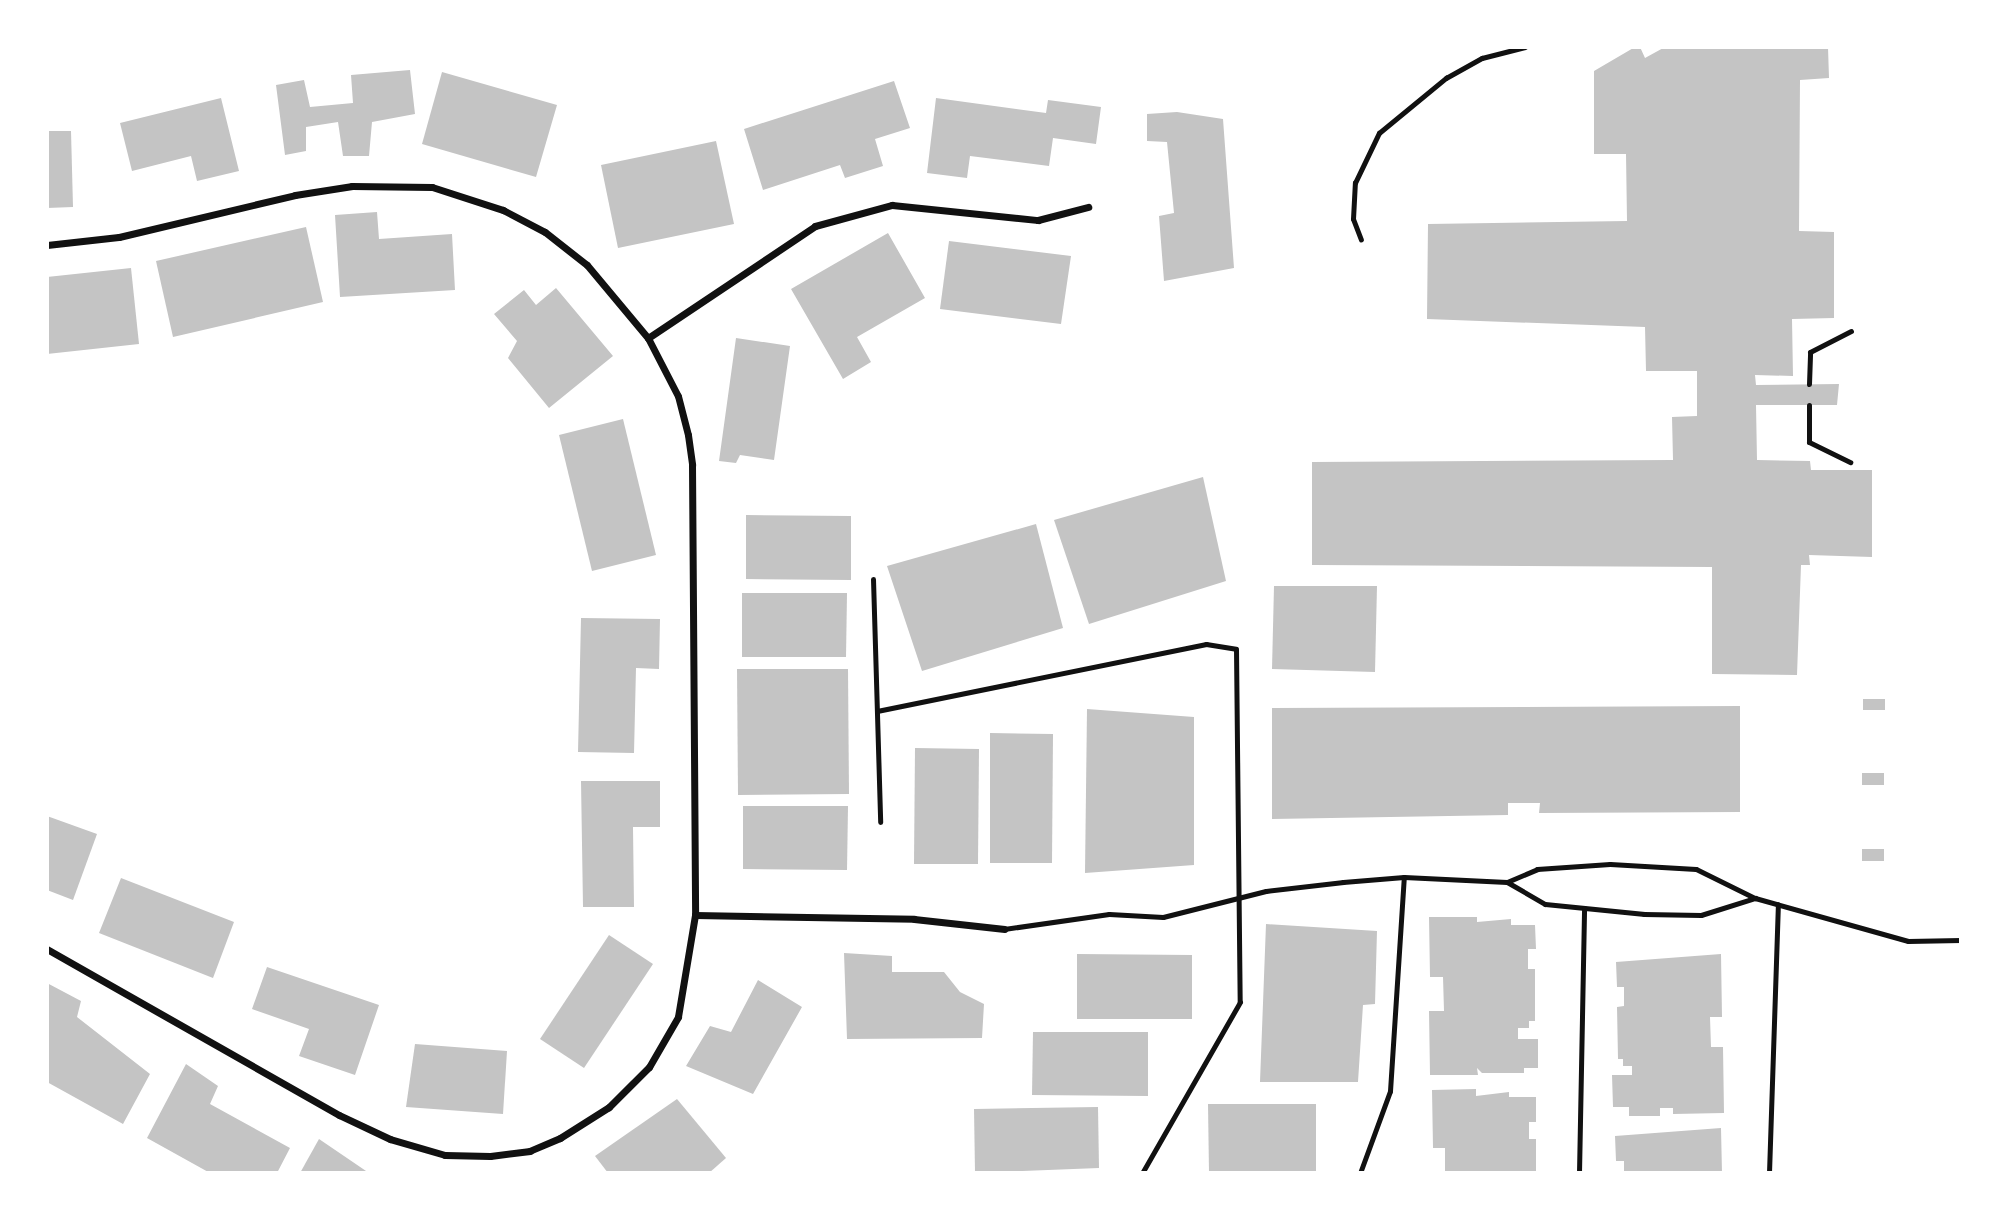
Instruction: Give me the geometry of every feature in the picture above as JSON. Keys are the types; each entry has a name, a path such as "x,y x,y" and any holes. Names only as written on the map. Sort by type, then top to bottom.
{"street":[{"path":"47,245 119,237 306,193 352,186 432,187 503,210 545,232 587,265 625,305 648,338 678,396 692,465 695,915 678,1017 649,1067 609,1107 561,1138 530,1151 490,1156 445,1154 390,1139 349,1120 47,949"},
{"path":"648,338 815,226 892,205 1038,220 1088,207"},
{"path":"695,915 914,919 1004,929"}],"lane":[{"path":"1810,384 1810,352 1851,331"},
{"path":"1809,405 1810,442 1850,461"},
{"path":"873,579 880,822"},
{"path":"877,712 1206,644 1236,649 1240,899 1238,1009 1142,1173"},
{"path":"1004,929 1109,914 1163,917 1266,891 1404,877 1507,882 1537,869 1600,865 1696,869 1755,898 1908,941 1961,940"},
{"path":"1360,1173 1390,1091 1404,877"},
{"path":"1507,882 1545,904 1584,908 1701,915 1755,898"},
{"path":"1769,1173 1778,904"},
{"path":"1579,1173 1584,908"}],"path":[{"path":"1361,240 1353,219 1355,183 1379,133 1446,78 1482,58 1525,47"}],"building":[{"path":"1635,47 1640,47 1645,58 1665,47 1828,47 1829,78 1800,80 1799,231 1834,232 1834,318 1792,319 1793,376 1755,375 1756,385 1839,384 1837,405 1756,405 1757,460 1810,461 1811,470 1872,470 1872,557 1809,555 1810,565 1801,565 1797,675 1712,674 1712,567 1312,565 1312,462 1673,460 1672,417 1697,416 1697,371 1646,371 1645,327 1427,319 1428,224 1627,221 1626,154 1594,154 1594,71"},
{"path":"410,70 415,114 372,122 369,156 343,156 338,122 306,127 306,151 285,155 276,85 304,80 310,107 353,103 351,75"},
{"path":"442,72 557,105 536,177 422,144"},
{"path":"894,81 910,128 875,139 883,166 845,178 840,165 763,190 744,129"},
{"path":"221,98 239,171 197,181 191,156 132,171 120,123"},
{"path":"936,98 1046,113 1048,100 1101,107 1096,144 1053,138 1049,166 970,156 967,178 927,173"},
{"path":"1177,112 1223,119 1234,268 1164,281 1159,216 1174,213 1167,142 1147,141 1147,114"},
{"path":"47,131 71,131 73,207 47,208"},
{"path":"716,141 734,224 618,248 601,165"},
{"path":"377,212 379,239 452,234 455,290 340,297 335,215"},
{"path":"306,227 323,302 173,337 156,261"},
{"path":"888,233 925,298 857,337 871,362 843,379 791,289"},
{"path":"949,241 1071,256 1061,324 940,309"},
{"path":"131,268 139,344 47,354 47,277"},
{"path":"556,288 613,356 549,408 508,358 517,341 494,314 524,290 536,305"},
{"path":"736,338 790,346 774,460 740,455 736,463 719,461"},
{"path":"623,419 656,555 592,571 559,435"},
{"path":"1203,477 1226,581 1089,624 1054,520"},
{"path":"746,515 851,516 851,580 746,579"},
{"path":"1036,524 1063,628 922,671 887,566"},
{"path":"1274,586 1377,586 1375,672 1272,669"},
{"path":"742,593 847,593 846,657 742,657"},
{"path":"581,618 660,619 659,669 636,668 634,753 578,752"},
{"path":"737,669 848,669 849,794 738,795"},
{"path":"1863,699 1885,699 1885,710 1863,710"},
{"path":"1740,706 1740,812 1539,813 1540,803 1508,803 1508,815 1272,819 1272,708"},
{"path":"1087,709 1194,717 1194,865 1085,873"},
{"path":"990,733 1053,734 1052,863 990,863"},
{"path":"915,748 979,749 978,864 914,864"},
{"path":"1862,773 1884,773 1884,785 1862,785"},
{"path":"581,781 660,781 660,827 633,827 634,907 583,907"},
{"path":"743,806 848,806 847,870 743,869"},
{"path":"47,816 97,834 73,900 47,890"},
{"path":"1862,849 1884,849 1884,861 1862,861"},
{"path":"121,878 234,922 213,978 99,933"},
{"path":"1429,917 1477,917 1477,922 1511,919 1511,925 1535,925 1536,949 1528,949 1528,969 1535,969 1535,1021 1529,1021 1529,1028 1518,1028 1518,1039 1538,1039 1538,1068 1524,1068 1524,1073 1482,1073 1477,1068 1478,1075 1430,1075 1429,1011 1444,1011 1443,977 1430,977"},
{"path":"1266,924 1377,931 1375,1004 1363,1005 1358,1082 1260,1082"},
{"path":"609,935 653,964 584,1068 540,1039"},
{"path":"844,953 892,956 892,972 944,972 960,992 984,1004 982,1038 847,1039"},
{"path":"1077,954 1192,955 1192,1019 1077,1019"},
{"path":"1721,954 1722,1017 1710,1017 1711,1047 1723,1047 1724,1113 1673,1114 1673,1108 1660,1108 1660,1116 1629,1116 1629,1107 1613,1107 1612,1075 1632,1075 1632,1066 1623,1066 1623,1059 1618,1059 1617,1007 1624,1006 1624,987 1617,987 1616,962"},
{"path":"267,967 379,1005 355,1075 299,1056 309,1029 252,1009"},
{"path":"758,980 802,1007 753,1094 686,1066 710,1026 731,1032"},
{"path":"47,983 81,1001 77,1017 150,1074 123,1124 47,1082"},
{"path":"1033,1032 1148,1032 1148,1096 1032,1095"},
{"path":"415,1044 507,1051 503,1114 406,1107"},
{"path":"186,1064 218,1086 210,1104 290,1148 277,1173 210,1173 147,1138"},
{"path":"1476,1089 1476,1096 1509,1092 1509,1097 1536,1097 1536,1122 1529,1122 1529,1139 1536,1139 1536,1173 1445,1173 1445,1148 1433,1148 1432,1090"},
{"path":"677,1099 726,1158 709,1173 608,1173 595,1156"},
{"path":"1208,1104 1316,1104 1316,1173 1209,1173"},
{"path":"1098,1107 1099,1168 975,1173 974,1109"},
{"path":"1721,1128 1722,1173 1624,1173 1624,1161 1616,1161 1615,1136"},
{"path":"319,1139 369,1173 300,1173"}]}
